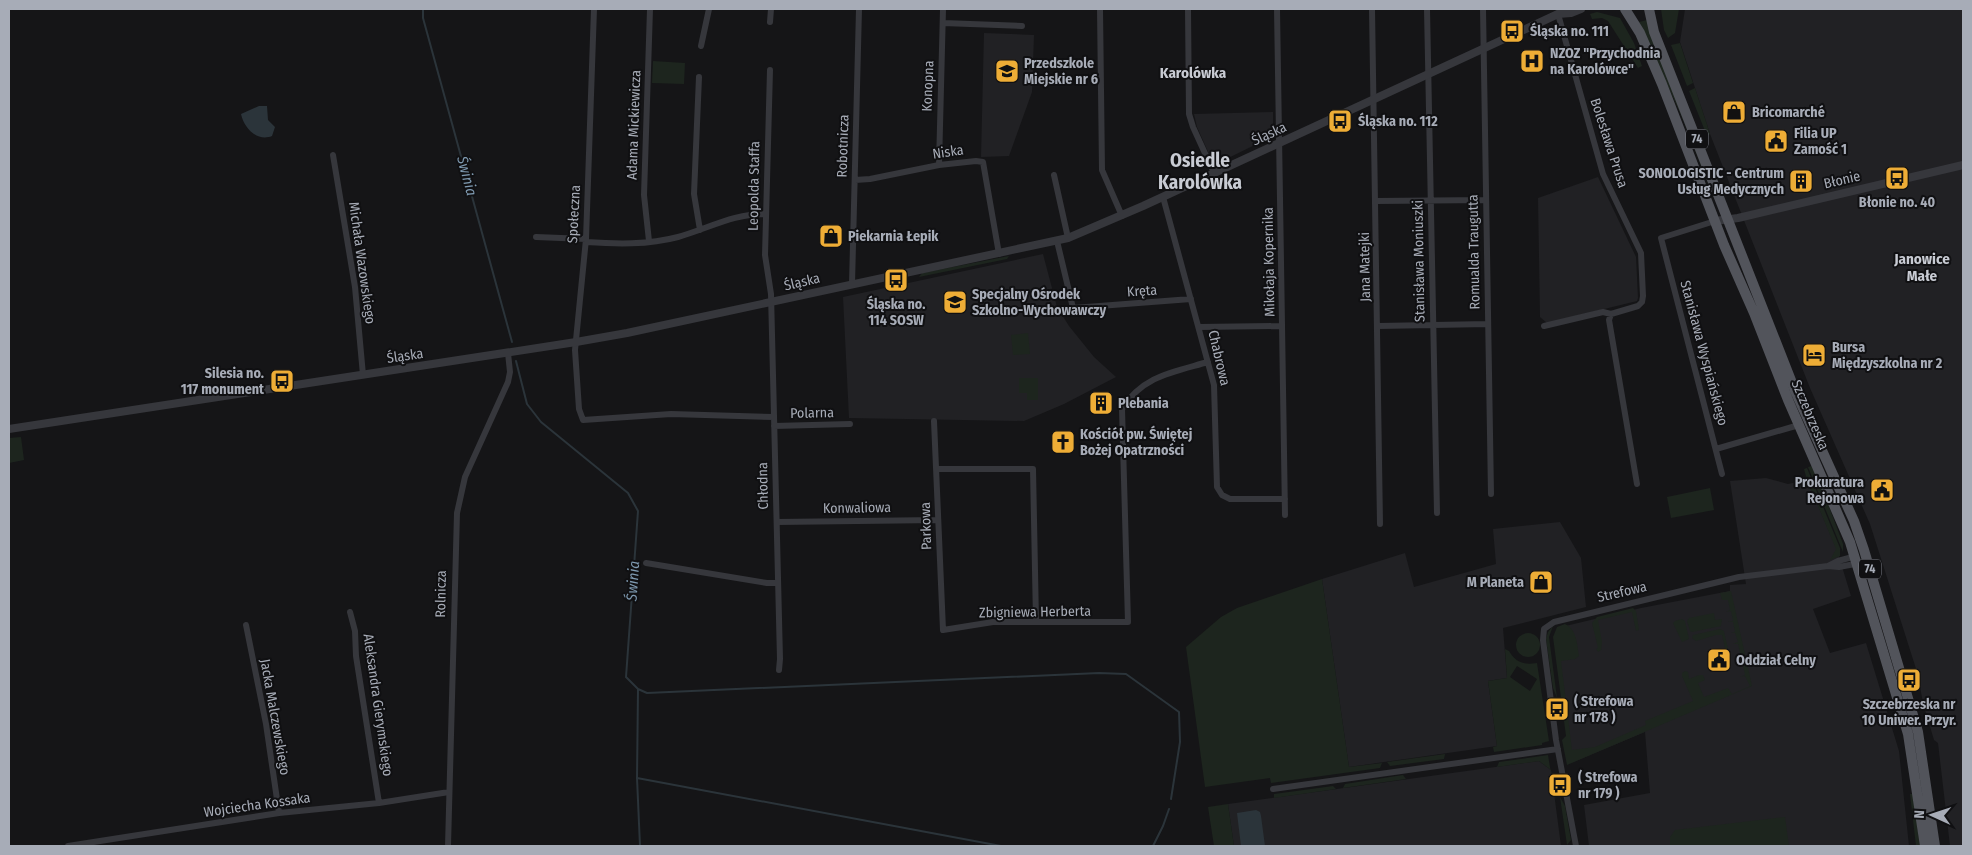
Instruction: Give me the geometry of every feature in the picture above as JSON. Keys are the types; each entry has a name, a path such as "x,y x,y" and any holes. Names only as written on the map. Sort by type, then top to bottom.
{"main road":[{"name":"Szczebrzeska","path":"1624,9 1640,32 1798,425 1844,525 1908,734 1924,846"},
{"name":"Szczebrzeska","path":"1649,9 1654,32 1796,393 1854,521 1867,558 1918,732 1935,846"}],"street":[{"name":"Społeczna","path":"594,9 586,241 576,342 579,409 583,420 671,414 774,416"},
{"name":"Adama Mickiewicza","path":"649,241 644,195 650,9"},
{"path":"701,46 709,9"},
{"path":"770,22 771,9"},
{"name":"Robotnicza","path":"852,284 859,9"},
{"name":"Konopna","path":"939,165 943,9"},
{"path":"1100,9 1102,170 1122,216"},
{"path":"1188,9 1189,114 1214,173"},
{"name":"Mikołaja Kopernika","path":"1277,9 1285,515"},
{"name":"Jana Matejki","path":"1372,9 1380,524"},
{"name":"Stanisława Moniuszki","path":"1427,9 1437,512"},
{"name":"Romualda Traugutta","path":"1482,9 1491,494"},
{"name":"Śląska","path":"9,429 576,342 1057,241 1122,216 1561,11 1571,13 1581,9"},
{"name":"Bolesława Prusa","path":"1544,326 1603,312 1611,314 1638,306 1642,302 1641,256 1604,178 1561,11"},
{"path":"943,24 1022,26"},
{"path":"988,25 988,34"},
{"name":"Leopolda Staffa","path":"770,70 765,260 771,302"},
{"path":"699,77 694,194 700,230"},
{"name":"Michała Wazowskiego","path":"333,155 355,287 363,374"},
{"name":"Niska","path":"855,180 984,159 999,254"},
{"name":"Błonie","path":"1715,221 1963,165"},
{"path":"1054,175 1068,238"},
{"name":"Chabrowa","path":"1163,197 1214,385 1216,481 1218,490 1224,497 1230,499 1285,499"},
{"path":"1376,201 1486,200"},
{"path":"536,237 632,244 676,238 750,214 766,214"},
{"name":"Stanisława Wyspiańskiego","path":"1715,221 1661,238 1722,474"},
{"name":"Kręta","path":"1057,241 1073,308 1191,299"},
{"name":"Chłodna","path":"771,302 779,670"},
{"path":"1611,314 1609,320 1637,484"},
{"path":"1378,326 1488,324"},
{"path":"1199,327 1282,326"},
{"name":"Rolnicza","path":"448,846 456,513 465,476 508,382 510,372 508,353"},
{"name":"Zbigniewa Herberta","path":"943,630 987,623 1036,621 1128,622 1122,409 1153,378 1208,362"},
{"name":"Parkowa","path":"934,421 943,630"},
{"name":"Polarna","path":"774,426 850,424"},
{"path":"1716,449 1798,425"},
{"path":"936,469 1033,469 1036,621"},
{"name":"Konwaliowa","path":"777,522 938,520"},
{"path":"1856,560 1867,558"},
{"name":"Strefowa","path":"1576,846 1558,749 1543,640 1543,632 1549,624 1603,609 1739,577 1828,566 1838,561 1856,560"},
{"path":"646,563 766,583 778,583"},
{"name":"Aleksandra Gierymskiego","path":"350,612 380,803"},
{"name":"Jacka Malczewskiego","path":"246,625 266,724 279,813"},
{"path":"1272,789 1558,749"},
{"name":"Wojciecha Kossaka","path":"68,846 279,813 380,803 449,792"}],"shaded area":[{"path":"1661,9 1679,9 1675,33 1668,38 1664,30"},
{"path":"1685,9 1963,9 1963,846 1950,846 1938,743 1934,740 1923,703 1918,675 1870,524 1810,388 1710,134 1680,42"},
{"path":"1597,12 1620,18 1634,43 1642,66 1638,68 1608,21 1602,18 1592,19 1590,14"},
{"path":"1647,20 1712,191 1681,115 1639,22"},
{"path":"984,33 1034,35 1032,92 1009,156 981,157"},
{"path":"1680,43 1693,83 1687,86 1671,45"},
{"path":"653,61 685,63 684,84 652,83"},
{"path":"1695,88 1710,134 1707,136 1689,91"},
{"path":"259,106 267,106 268,120 275,127 272,136 261,137 256,135 245,124 241,114"},
{"path":"1273,112 1273,134 1271,137 1214,165 1197,127 1194,114"},
{"path":"1598,177 1636,257 1637,301 1547,323 1540,317 1538,198"},
{"path":"1043,254 1057,307 1069,326 1094,357 1116,377 1064,404 1024,421 849,418 843,297"},
{"path":"1009,256 1007,259 919,277 922,273"},
{"path":"1028,333 1030,354 1013,355 1011,335"},
{"path":"1019,378 1038,378 1038,400 1027,400 1027,393 1019,393"},
{"path":"21,437 24,460 9,463 9,438"},
{"path":"1812,466 1843,544 1843,552 1808,467"},
{"path":"1807,468 1840,548 1840,556 1830,560 1836,549 1807,480 1804,469"},
{"path":"1766,478 1788,484 1807,480 1836,547 1851,596 1813,609 1830,653 1866,643 1899,751 1909,846 1589,846 1584,805 1650,793 1645,732 1571,763 1557,628 1641,608 1730,591 1730,585 1746,584 1730,481"},
{"path":"1710,488 1714,510 1671,518 1667,497"},
{"path":"1560,522 1581,558 1586,607 1503,628 1507,678 1488,681 1497,746 1349,767 1322,579 1405,553 1414,587 1496,564 1493,529"},
{"path":"1322,579 1349,767 1382,763 1380,768 1271,783 1270,778 1205,787 1186,647 1221,617 1237,608"},
{"path":"1731,591 1752,686 1567,765 1562,740 1566,736 1553,637 1557,627 1565,624 1572,630 1576,638 1579,656 1575,659 1561,661 1572,750 1595,747 1646,725 1645,721 1693,701 1682,676 1682,673 1685,671 1688,672 1689,679 1703,675 1705,680 1698,683 1704,697 1728,688 1732,694 1750,686 1745,676 1740,677 1745,675 1743,665 1738,666 1743,664 1740,654 1736,655 1740,653 1738,644 1733,644 1738,642 1735,633 1731,633 1735,632 1733,622 1728,622 1733,621 1731,611 1726,612 1730,610 1728,600 1722,600 1720,593"},
{"path":"1633,608 1636,611 1639,630 1636,631 1632,612 1598,620 1602,642 1601,650 1598,652 1592,623 1597,617"},
{"path":"1714,613 1715,620 1722,619 1721,626 1690,631 1687,621 1689,618"},
{"path":"1682,619 1685,621 1689,639 1682,642 1673,623"},
{"path":"1553,626 1549,637 1557,698 1553,688 1546,639 1548,632"},
{"path":"1720,629 1724,631 1730,658 1728,661 1722,635 1696,641 1692,638 1693,635"},
{"path":"1528,633 1536,637 1540,645 1536,653 1528,657 1520,653 1516,645 1520,637"},
{"path":"1505,649 1521,662 1528,664 1537,663 1549,741 1542,743 1542,745 1494,752 1493,747 1497,746 1488,681 1507,678","holes":["1517,666 1537,679 1530,691 1510,677"]},
{"path":"1445,754 1444,759 1390,766 1387,762"},
{"path":"1548,755 1550,770 1539,761 1497,767 1499,762"},
{"path":"1539,761 1551,770 1561,846 1234,846 1228,804"},
{"path":"1550,770 1551,770 1557,809"},
{"path":"1403,775 1406,779 1343,788 1345,784"},
{"path":"1333,786 1336,789 1274,798 1274,794"},
{"path":"1910,794 1913,794 1920,846 1916,846"},
{"path":"1560,797 1565,806 1571,840 1567,845"},
{"path":"1228,804 1234,846 1214,846 1208,807"},
{"path":"1256,810 1260,812 1261,816 1265,846 1241,846 1237,813"},
{"path":"1785,817 1789,846 1670,846 1670,837 1675,830"}],"waterway":[{"name":"Świnia","path":"423,9 423,18 512,342"},
{"name":"Świnia","path":"516,361 527,404 541,422 628,493 638,511 626,677 638,689 637,778 640,846"},
{"path":"638,689 647,693 1099,673 1126,674 1179,712 1180,742 1171,799"},
{"path":"637,778 1001,846"},
{"path":"1153,846 1169,809"}],"place":[{"name":"Śląska no. 111","path":"1512,31"},
{"name":"NZOZ \"Przychodnia na Karolówce\"","path":"1532,61"},
{"name":"Przedszkole Miejskie nr 6","path":"1007,71"},
{"name":"Bricomarché","path":"1734,112"},
{"name":"Śląska no. 112","path":"1340,121"},
{"name":"Filia UP Zamość 1","path":"1776,141"},
{"name":"Błonie no. 40","path":"1897,178"},
{"name":"SONOLOGISTIC - Centrum Usług Medycznych","path":"1801,181"},
{"name":"Piekarnia Łepik","path":"831,236"},
{"name":"Śląska no. 114 SOSW","path":"896,280"},
{"name":"Specjalny Ośrodek Szkolno-Wychowawczy","path":"955,302"},
{"name":"Bursa Międzyszkolna nr 2","path":"1814,355"},
{"name":"Silesia no. 117 monument","path":"282,381"},
{"name":"Plebania","path":"1101,403"},
{"name":"Kościół pw. Świętej Bożej Opatrzności","path":"1063,442"},
{"name":"Prokuratura Rejonowa","path":"1882,490"},
{"name":"M Planeta","path":"1541,582"},
{"name":"Oddział Celny","path":"1719,660"},
{"name":"Szczebrzeska nr 10 Uniwer. Przyr.","path":"1909,680"},
{"name":"( Strefowa nr 178 )","path":"1557,709"},
{"name":"( Strefowa nr 179 )","path":"1560,785"}],"district":[{"name":"Karolówka","path":"1193,73"},
{"name":"Osiedle Karolówka","path":"1200,171"},
{"name":"Janowice Małe","path":"1922,268"}]}
